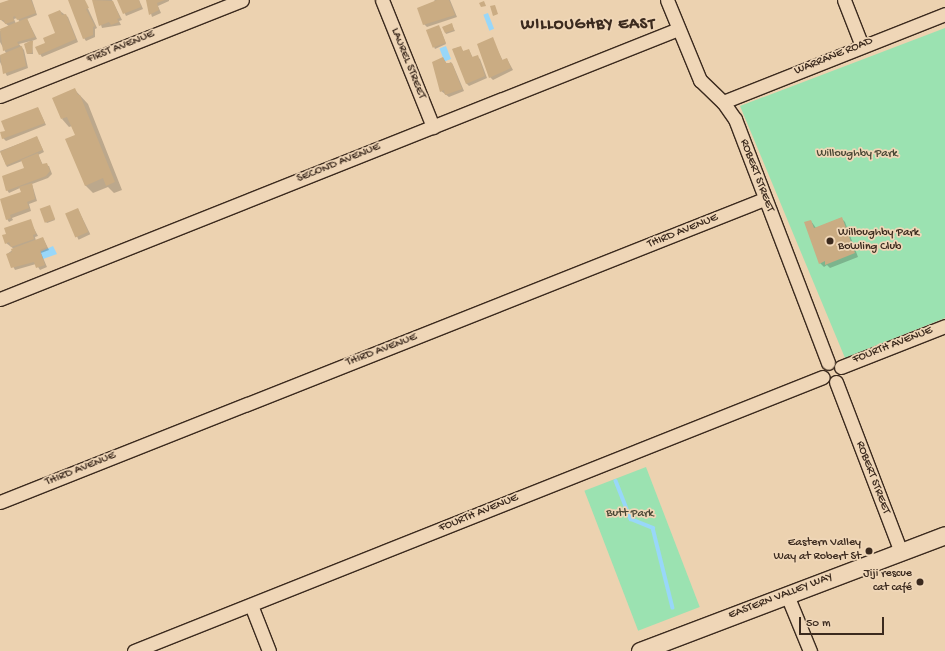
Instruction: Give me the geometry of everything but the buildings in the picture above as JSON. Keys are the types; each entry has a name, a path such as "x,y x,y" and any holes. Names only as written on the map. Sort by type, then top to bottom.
{"main road":[{"name":"EASTERN VALLEY WAY","path":"640,651 945,535"}],"street":[{"name":"FIRST AVENUE","path":"0,96 242,0"},
{"name":"LAUREL STREET","path":"382,0 433,127"},
{"name":"ROBERT STREET","path":"667,0 700,80 723,102 735,119 764,199 834,365"},
{"path":"844,0 862,46"},
{"name":"WARRANE ROAD","path":"723,102 945,14"},
{"name":"SECOND AVENUE","path":"0,299 678,29"},
{"name":"THIRD AVENUE","path":"0,502 764,199"},
{"name":"FOURTH AVENUE","path":"834,365 945,326"},
{"path":"834,365 842,374 836,382 830,382 823,377 824,367 834,365"},
{"name":"FOURTH AVENUE","path":"134,651 823,377"},
{"name":"ROBERT STREET","path":"836,382 901,552"},
{"path":"787,594 810,651"},
{"path":"251,605 269,651"}],"green space":[{"name":"Willoughby Park","path":"945,28 945,318 845,358 740,106"},
{"name":"Butt Park","path":"646,467 700,607 638,631 584,491"}],"water":[{"path":"488,13 494,29 489,31 483,15"},
{"path":"446,46 451,59 444,62 439,49"},
{"path":"53,246 57,254 43,259 40,252"}],"waterway":[{"path":"616,481 631,519 653,528 673,608"}],"place":[{"name":"Willoughby Park Bowling Club","path":"830,241"},
{"name":"Eastern Valley Way at Robert St","path":"869,551"},
{"name":"Jiji rescue cat café","path":"920,582"}],"district":[{"name":"WILLOUGHBY EAST","path":"588,26"}]}
